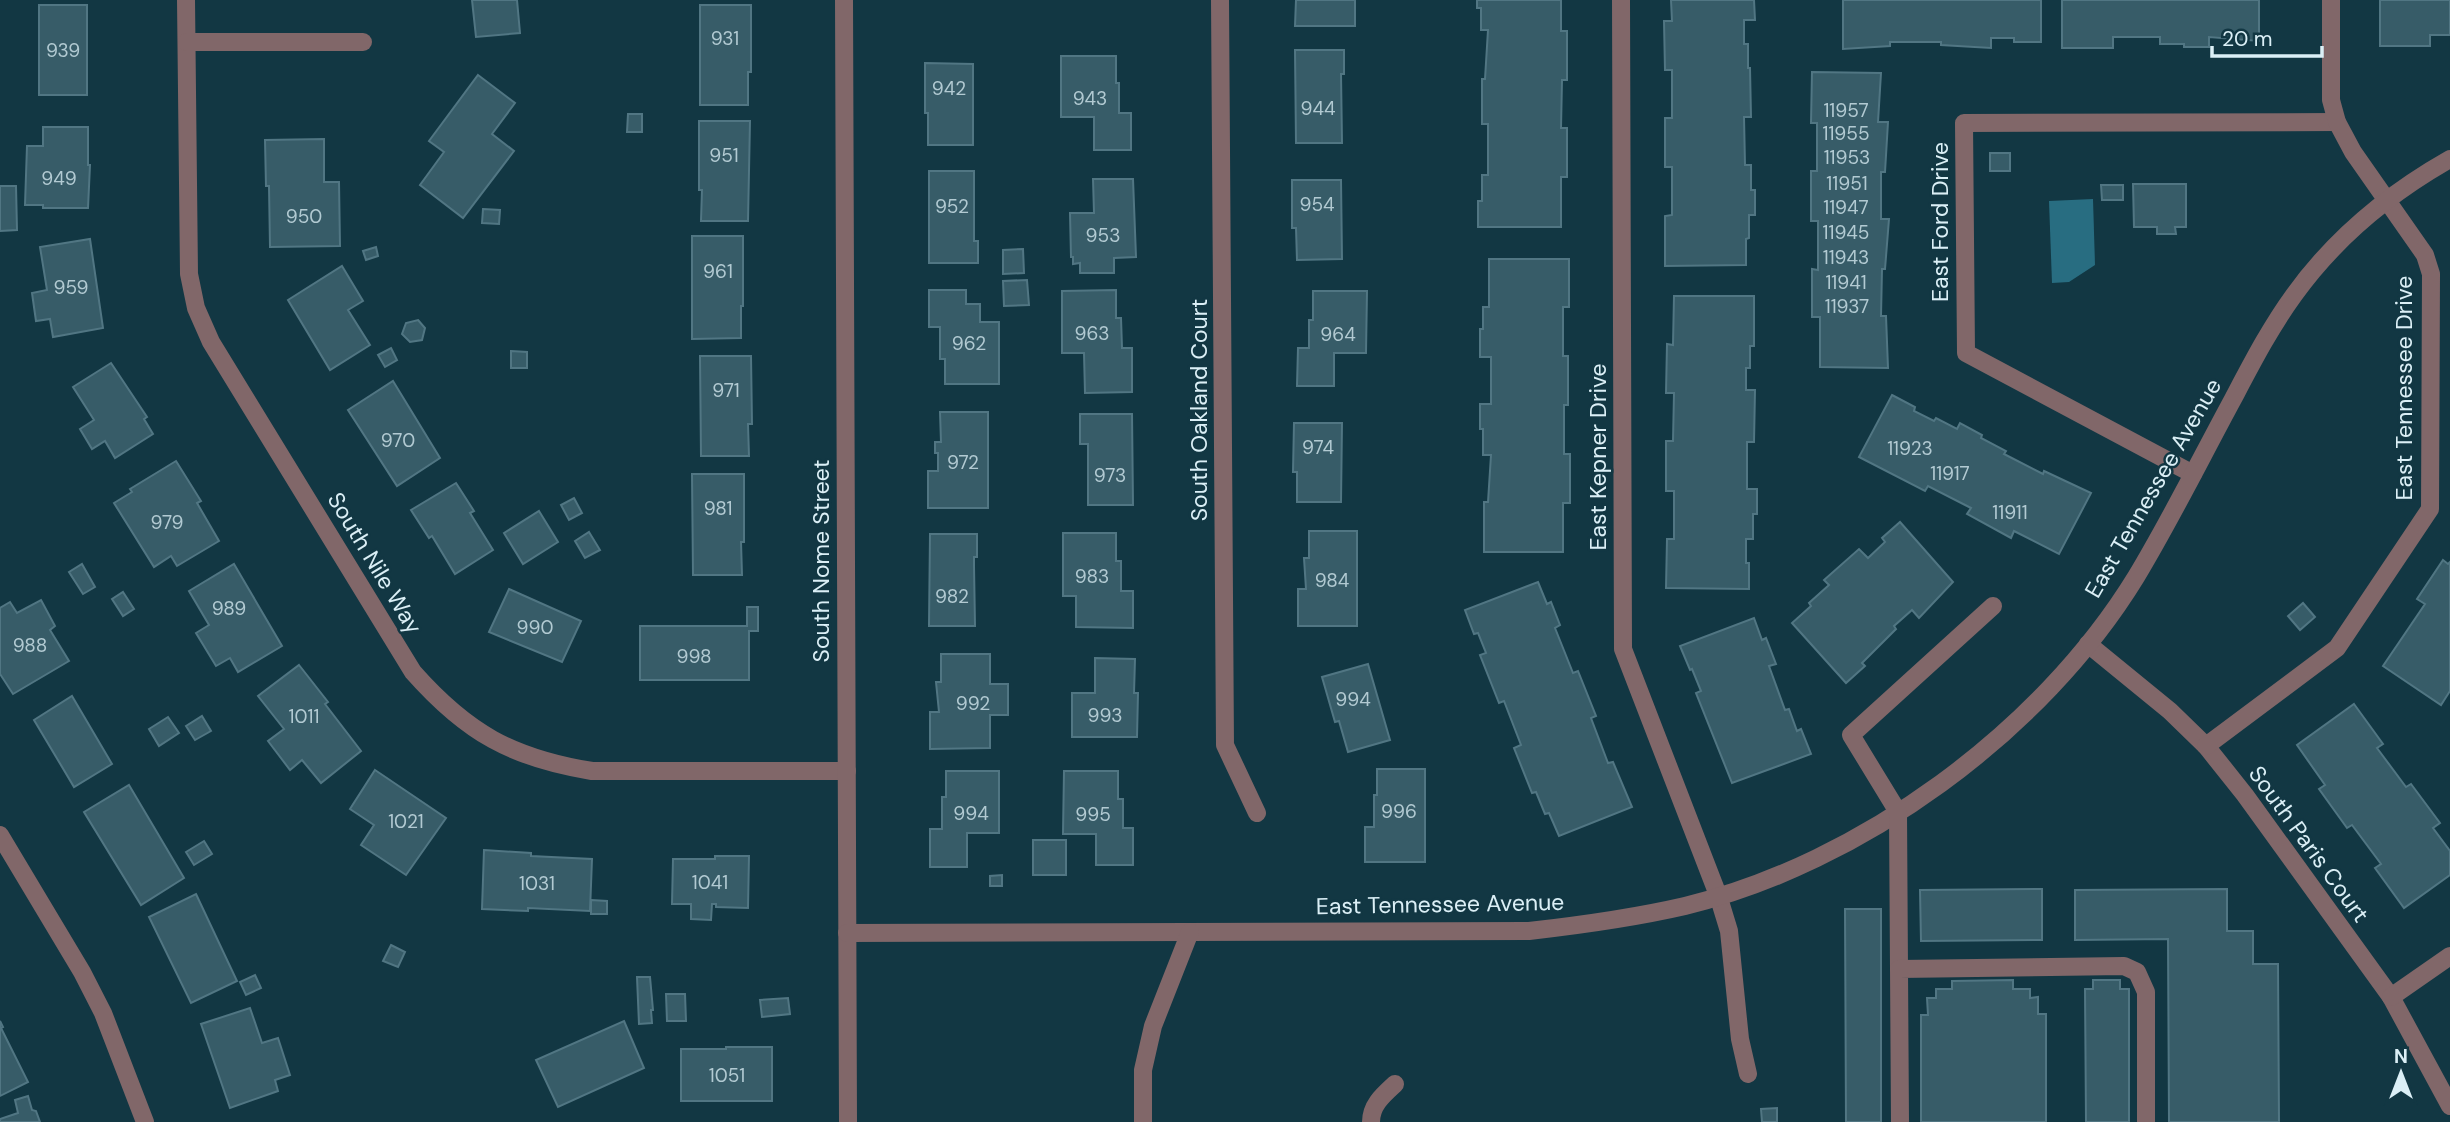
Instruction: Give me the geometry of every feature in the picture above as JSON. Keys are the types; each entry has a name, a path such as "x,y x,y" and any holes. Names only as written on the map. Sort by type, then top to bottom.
{"street":[{"name":"South Nile Way","path":"186,0 189,274 196,308 211,342 413,673 439,702 481,734 516,752 553,765 592,771 847,771"},
{"name":"South Nome Street","path":"844,0 848,1122"},
{"name":"South Oakland Court","path":"1220,0 1225,745 1256,813"},
{"name":"East Kepner Drive","path":"1621,0 1623,649 1718,895 1729,931 1741,1040 1748,1074"},
{"path":"2331,0 2332,100 2337,122 2353,152 2386,200"},
{"path":"187,42 363,42"},
{"name":"East Ford Drive","path":"2193,474 1966,353 1964,123 2337,122"},
{"name":"East Tennessee Avenue","path":"847,933 1529,931 1609,922 1688,905 1765,880 1838,847 1898,812 1973,759 2033,705 2088,644 2135,579 2266,335 2295,293 2327,254 2386,200 2450,159"},
{"name":"East Tennessee Drive","path":"2206,746 2337,648 2430,509 2431,274 2425,255 2386,200"},
{"path":"1900,1122 1898,812 1851,735 1993,606"},
{"name":"South Paris Court","path":"2088,644 2170,711 2206,746 2245,795 2391,997 2450,1106"},
{"path":"0,835 82,972 103,1013 145,1122"},
{"path":"1143,1122 1143,1070 1153,1026 1190,932"},
{"path":"2391,997 2450,956"},
{"path":"1899,969 2124,966 2137,972 2146,992 2146,1122"},
{"path":"1371,1122 1371,1115 1380,1098 1395,1084"}],"water":[{"path":"2093,199 2095,265 2069,282 2052,283 2049,201"}],"building":[{"path":"472,0 517,0 520,33 476,37"},
{"path":"1296,0 1355,0 1355,26 1295,26"},
{"path":"1477,0 1561,0 1561,31 1567,31 1567,80 1562,80 1561,128 1567,128 1567,177 1561,177 1561,227 1478,227 1482,175 1488,175 1488,124 1482,124 1482,79 1485,79 1488,30 1481,30 1481,8 1477,8"},
{"path":"1671,0 1754,0 1755,20 1744,20 1744,44 1748,44 1750,68 1751,117 1744,117 1745,165 1751,165 1751,190 1755,190 1755,215 1749,215 1749,238 1746,239 1746,265 1665,266 1665,216 1672,215 1672,167 1665,167 1665,118 1672,118 1672,70 1665,70 1664,21 1672,21"},
{"path":"1843,0 2041,0 2041,42 2014,42 2014,38 1991,38 1991,48 1941,45 1941,42 1890,42 1890,46 1843,49"},
{"path":"2062,0 2259,0 2259,41 2209,37 2209,47 2184,47 2184,44 2160,44 2160,37 2113,37 2113,48 2062,48"},
{"path":"2380,0 2450,0 2450,35 2430,35 2430,46 2380,46"},
{"path":"39,5 87,5 87,95 39,95"},
{"path":"700,5 751,5 748,105 700,105"},
{"path":"1295,50 1344,50 1344,74 1341,74 1342,143 1296,143"},
{"path":"1061,56 1116,56 1119,113 1131,113 1131,150 1094,150 1094,117 1061,117"},
{"path":"925,63 973,64 973,145 928,145"},
{"path":"1812,72 1881,73 1878,122 1888,122 1885,172 1881,172 1881,219 1889,219 1885,269 1882,269 1881,316 1886,316 1888,368 1820,367 1820,317 1812,317 1812,269 1818,270 1818,221 1811,221 1811,171 1817,171 1817,123 1811,123"},
{"path":"478,75 515,103 492,134 514,151 463,218 420,185 444,152 429,141"},
{"path":"628,114 642,114 642,132 627,132"},
{"path":"699,121 750,121 748,221 701,221"},
{"path":"43,127 88,127 88,208 43,208 43,205 25,205 27,146 43,146"},
{"path":"324,139 324,182 339,182 340,246 270,247 265,140"},
{"path":"1990,153 2010,153 2010,171 1990,171"},
{"path":"929,171 974,171 974,241 978,241 978,263 929,263"},
{"path":"1093,179 1133,179 1136,257 1114,258 1114,273 1080,273 1080,263 1073,264 1071,257 1070,213 1094,213"},
{"path":"1292,180 1341,180 1342,259 1297,260 1296,228 1292,228"},
{"path":"2133,184 2186,184 2186,227 2175,227 2176,234 2157,234 2157,227 2134,227"},
{"path":"2101,185 2123,185 2123,200 2102,200"},
{"path":"0,186 16,186 17,230 0,231"},
{"path":"483,209 500,210 499,224 482,223"},
{"path":"692,236 743,236 741,338 692,339"},
{"path":"90,239 103,328 53,337 50,319 36,321 32,293 47,290 40,247"},
{"path":"376,247 378,256 366,260 363,251"},
{"path":"1023,249 1024,273 1003,274 1003,250"},
{"path":"1489,259 1569,259 1569,307 1563,307 1563,356 1568,356 1564,454 1570,454 1570,503 1563,503 1563,552 1484,552 1484,502 1488,502 1491,455 1483,455 1480,404 1491,404 1491,357 1480,357 1480,329 1483,329 1483,307 1489,307"},
{"path":"342,266 363,301 348,310 370,345 330,370 288,300"},
{"path":"1027,280 1029,305 1004,306 1003,281"},
{"path":"929,290 966,290 966,304 980,304 980,322 999,322 999,384 945,384 945,359 940,359 940,327 929,327"},
{"path":"1116,290 1116,318 1121,318 1122,348 1132,348 1132,392 1085,393 1084,353 1062,353 1062,291"},
{"path":"1313,291 1367,291 1366,353 1334,353 1334,386 1297,386 1298,348 1309,348"},
{"path":"1674,296 1754,296 1754,346 1750,346 1750,368 1746,368 1746,390 1755,390 1754,442 1747,442 1747,489 1757,489 1753,539 1746,539 1749,589 1666,588 1667,539 1674,539 1674,491 1666,491 1666,441 1673,441 1674,393 1666,393 1667,344 1673,345"},
{"path":"418,320 425,328 422,340 410,342 402,334 406,323"},
{"path":"391,348 397,360 385,367 378,355"},
{"path":"511,351 527,352 527,368 511,368"},
{"path":"700,356 751,356 752,424 748,424 749,456 701,456"},
{"path":"111,363 147,417 144,419 153,434 115,458 105,441 92,449 80,429 94,420 73,387"},
{"path":"393,381 440,458 397,486 348,410"},
{"path":"1892,395 1934,421 1936,418 1957,429 1960,423 2006,451 2004,454 2043,474 2044,471 2091,493 2059,554 2014,531 2011,538 1967,514 1971,508 1928,486 1925,491 1859,457"},
{"path":"940,412 988,412 988,508 928,508 928,471 938,471 935,442 941,442"},
{"path":"1080,414 1132,414 1133,505 1088,505 1088,444 1080,444"},
{"path":"1294,423 1342,423 1341,502 1297,502 1297,472 1293,472"},
{"path":"176,461 201,501 197,503 219,541 177,566 171,556 154,567 114,503 132,492 130,489"},
{"path":"692,474 744,474 742,575 693,575"},
{"path":"456,483 474,511 470,513 493,550 455,574 432,536 429,538 411,510"},
{"path":"574,498 582,513 569,520 561,505"},
{"path":"539,511 558,542 523,564 504,533"},
{"path":"1900,522 1953,582 1919,618 1912,610 1894,626 1896,629 1862,663 1865,666 1846,683 1792,623 1829,585 1824,580 1859,549 1868,558 1885,542 1882,538"},
{"path":"1309,531 1357,531 1357,626 1298,626 1298,589 1306,589 1304,558 1309,558"},
{"path":"589,532 600,550 585,558 575,541"},
{"path":"1063,533 1116,533 1116,561 1121,561 1121,591 1133,591 1133,628 1076,627 1076,596 1063,596"},
{"path":"930,534 977,534 977,557 974,557 975,626 929,626"},
{"path":"2443,560 2448,564 2450,562 2450,691 2441,705 2383,666 2425,604 2417,599"},
{"path":"82,564 95,587 83,594 69,572"},
{"path":"234,564 282,646 238,672 230,658 216,666 196,633 209,625 189,591"},
{"path":"1538,582 1547,604 1551,602 1560,625 1555,628 1573,673 1578,671 1596,716 1591,718 1608,763 1613,762 1632,807 1559,836 1549,813 1545,814 1536,792 1532,793 1514,748 1521,745 1504,701 1499,703 1480,655 1486,653 1478,633 1474,634 1465,610"},
{"path":"509,589 581,621 562,662 489,632"},
{"path":"123,592 134,609 123,616 112,599"},
{"path":"41,600 55,626 50,630 69,661 13,694 0,674 0,608 10,602 17,613"},
{"path":"2303,603 2315,617 2300,630 2288,616"},
{"path":"747,607 758,607 758,631 749,631 749,680 640,680 640,626 747,626"},
{"path":"1754,618 1762,640 1766,638 1776,664 1769,666 1785,710 1789,709 1797,731 1801,729 1811,754 1732,783 1696,693 1701,691 1680,646"},
{"path":"941,654 990,654 990,684 1008,684 1008,715 990,715 990,748 930,749 930,712 939,712 936,682 941,682"},
{"path":"1095,658 1135,659 1134,693 1138,693 1137,737 1072,737 1072,693 1095,693"},
{"path":"1368,664 1390,740 1348,752 1339,721 1335,722 1322,677"},
{"path":"299,665 361,751 321,783 302,760 290,770 268,741 284,729 258,696"},
{"path":"72,696 112,764 74,787 34,720"},
{"path":"2354,704 2383,744 2377,748 2406,787 2411,784 2440,823 2433,828 2450,851 2450,875 2404,908 2375,868 2381,864 2352,825 2347,828 2319,789 2325,785 2297,745"},
{"path":"202,716 211,731 195,740 186,726"},
{"path":"168,717 179,733 159,746 149,729"},
{"path":"1377,769 1425,769 1425,862 1365,862 1365,827 1374,827"},
{"path":"375,770 446,818 406,875 361,845 374,825 350,809"},
{"path":"946,771 999,771 999,833 967,833 967,867 930,867 930,829 942,829 942,797 946,797"},
{"path":"1064,771 1118,771 1118,799 1123,799 1123,828 1133,828 1133,865 1096,865 1096,834 1063,834"},
{"path":"129,785 184,878 141,905 84,812"},
{"path":"1033,840 1066,840 1066,875 1033,875"},
{"path":"204,841 212,854 194,865 186,852"},
{"path":"484,850 592,859 590,911 482,909"},
{"path":"715,856 749,856 748,908 716,907 716,904 712,904 711,920 691,919 691,904 672,904 673,859 715,859"},
{"path":"1002,875 1002,886 990,886 990,876"},
{"path":"2042,889 2042,940 1921,941 1920,890"},
{"path":"2227,889 2227,931 2253,931 2253,964 2278,964 2279,1122 2169,1122 2168,939 2075,940 2075,890"},
{"path":"196,894 237,981 191,1003 149,917"},
{"path":"591,900 607,901 607,914 591,914"},
{"path":"1845,909 1881,909 1881,1122 1846,1122"},
{"path":"391,945 405,952 398,967 383,961"},
{"path":"255,975 261,988 246,995 240,982"},
{"path":"637,977 650,977 652,1023 639,1024"},
{"path":"2013,980 2013,989 2030,989 2030,998 2038,997 2038,1014 2046,1014 2046,1122 1921,1122 1921,1015 1928,1015 1927,998 1936,998 1936,989 1952,989 1952,981"},
{"path":"2093,980 2120,980 2120,989 2129,989 2129,1122 2086,1122 2085,989 2093,989"},
{"path":"666,994 685,994 686,1021 667,1021"},
{"path":"788,998 790,1014 762,1017 760,1000"},
{"path":"250,1008 262,1043 278,1038 290,1075 275,1080 278,1091 230,1108 201,1024"},
{"path":"0,1021 28,1082 0,1096"},
{"path":"624,1021 644,1068 558,1107 536,1060"},
{"path":"772,1047 772,1101 681,1101 681,1049"},
{"path":"28,1096 32,1110 36,1111 40,1122 0,1122 0,1119 18,1113 15,1100"},
{"path":"1777,1108 1777,1122 1762,1122 1761,1109"}]}
